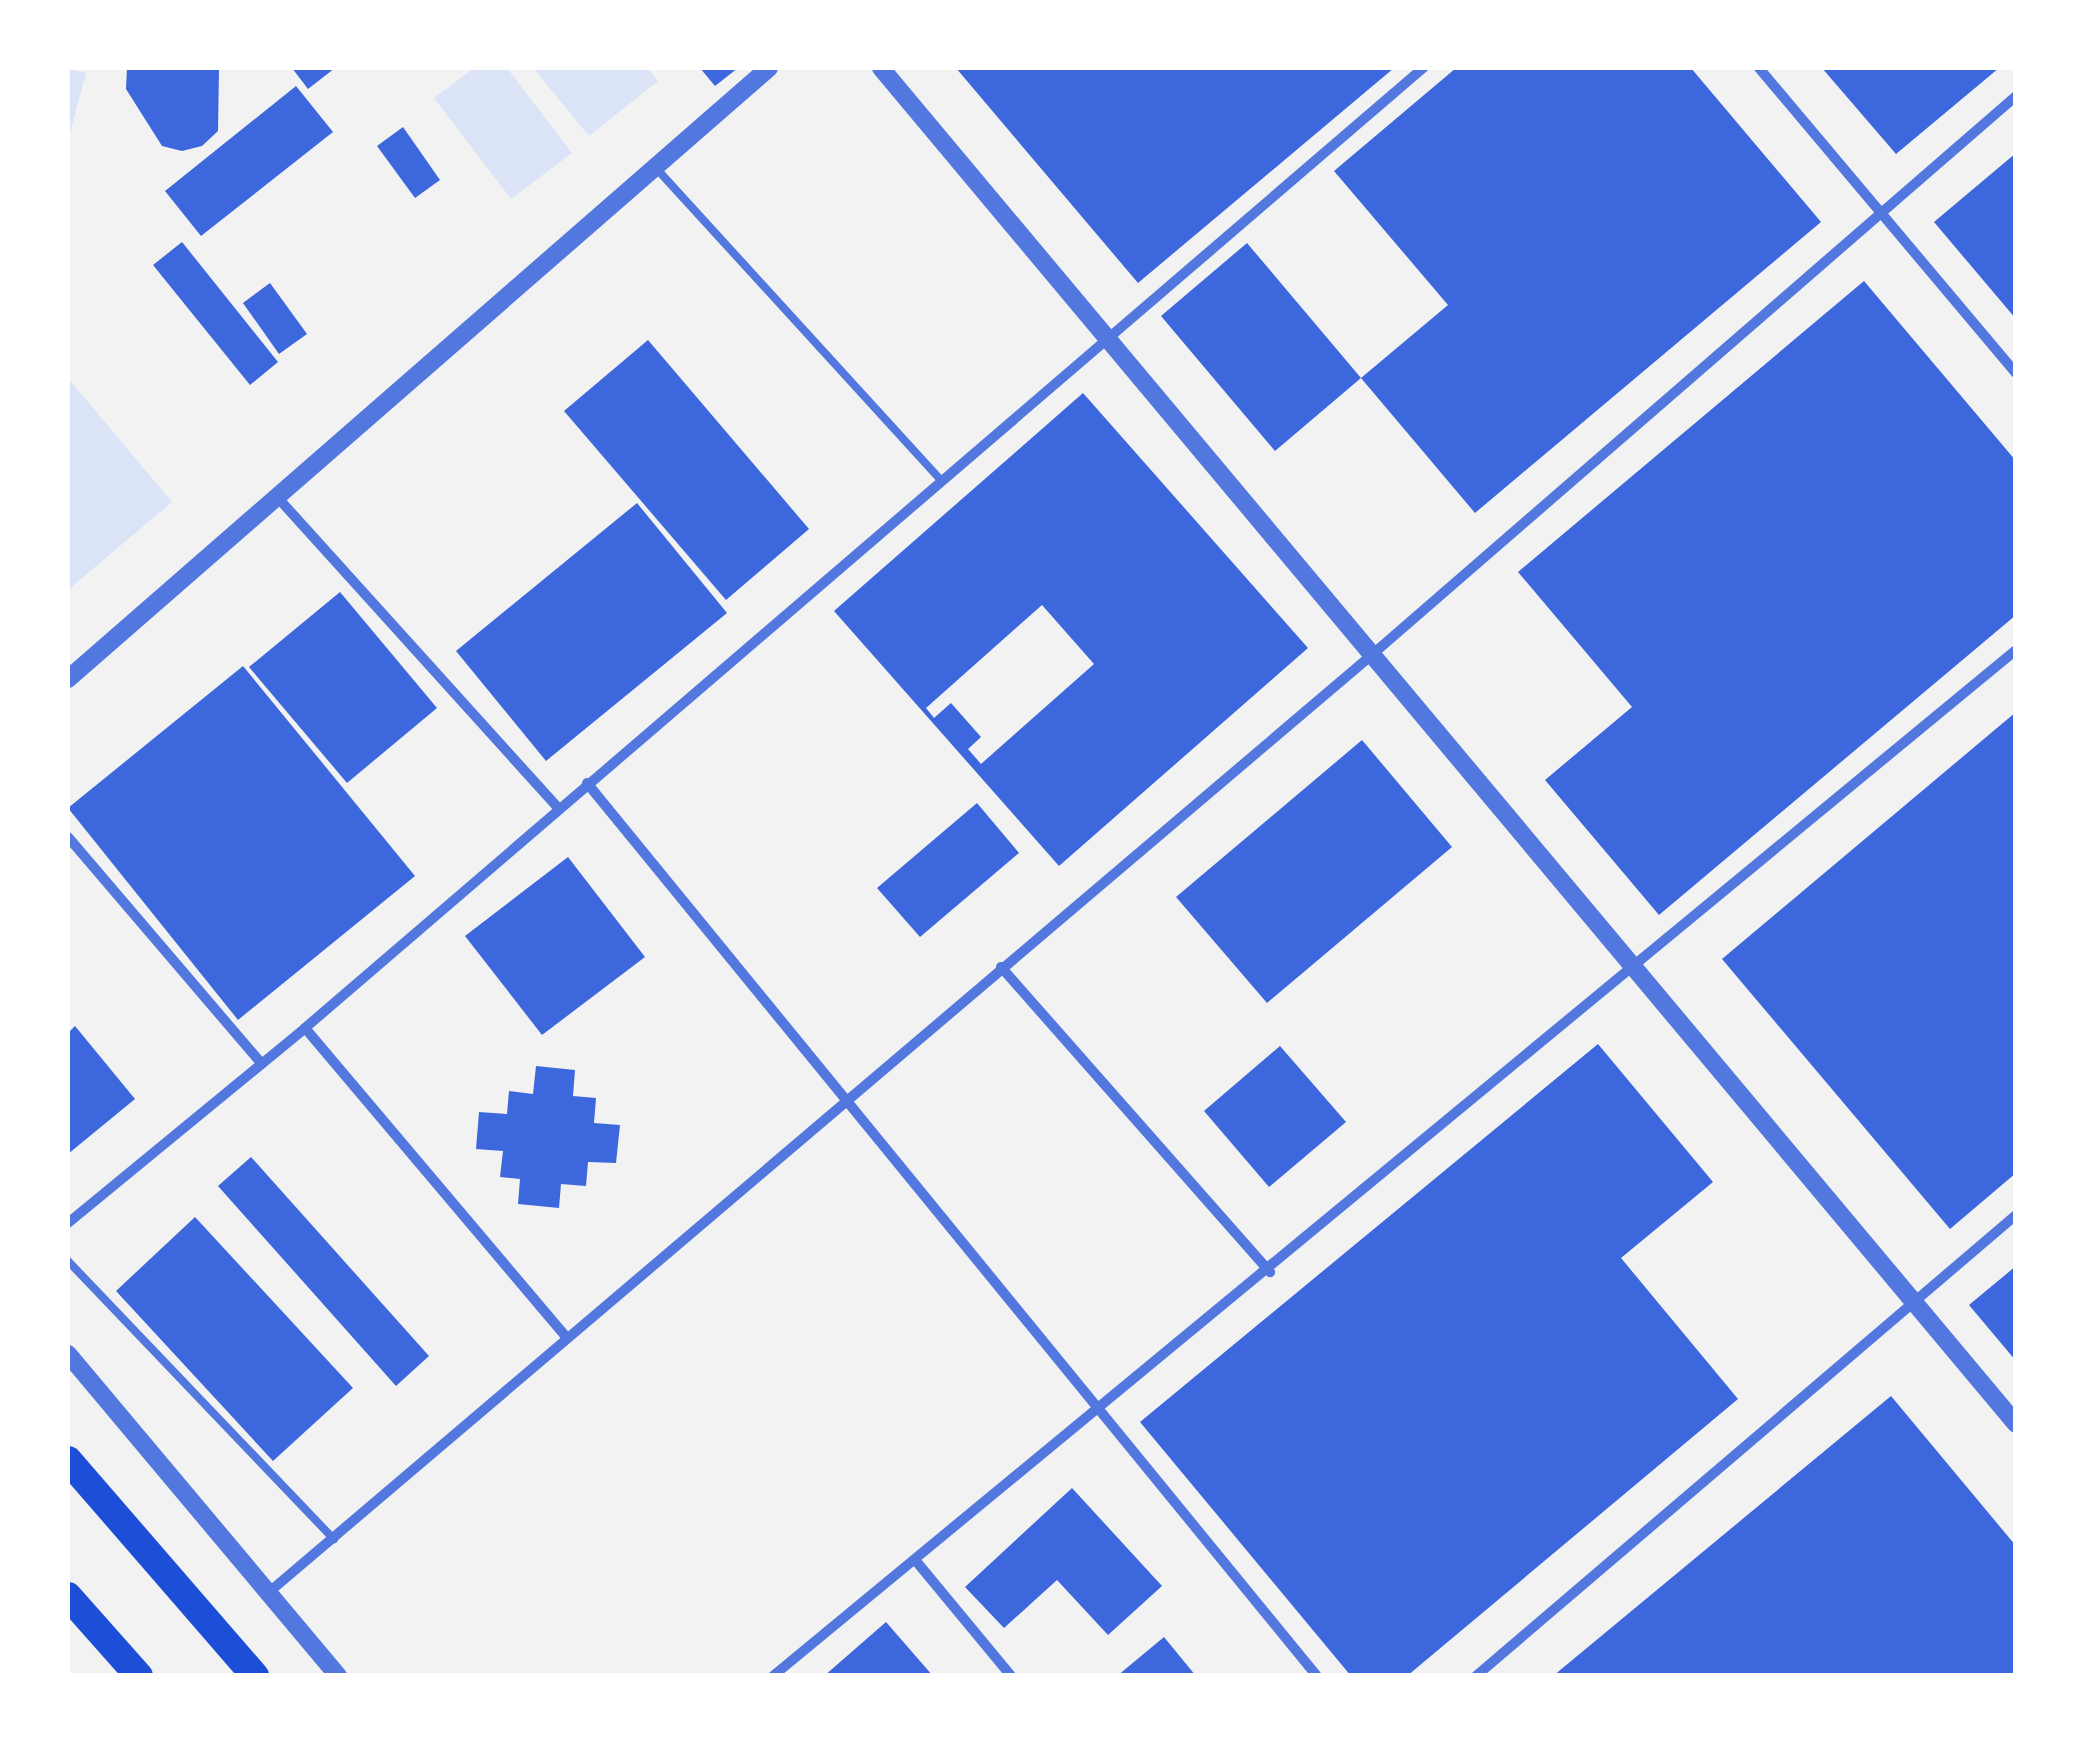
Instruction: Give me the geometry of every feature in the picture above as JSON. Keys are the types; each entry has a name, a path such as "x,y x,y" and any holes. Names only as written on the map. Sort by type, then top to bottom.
{"highway":[{"path":"68,1460 254,1676"},
{"path":"68,1596 140,1676"}],"street":[{"path":"68,680 279,500 769,68"},
{"path":"881,68 1110,336 2016,1424"},
{"path":"68,1223 306,1028 1423,68"},
{"path":"1759,68 2016,373"},
{"path":"268,1593 845,1098 1374,653 2016,96"},
{"path":"279,500 559,809"},
{"path":"773,1676 1270,1272 2016,650"},
{"path":"588,783 1317,1676"},
{"path":"68,837 261,1063"},
{"path":"1001,967 1270,1272"},
{"path":"306,1028 567,1338"},
{"path":"1476,1676 2016,1215"},
{"path":"68,1354 338,1676"},
{"path":"916,1561 1010,1676"}],"lane":[{"path":"655,167 941,480"},
{"path":"68,1261 334,1539"}],"shaded area":[{"path":"68,68 86,73 68,141"},
{"path":"474,68 507,68 572,153 511,199 434,98"},
{"path":"533,68 647,68 658,81 589,136"},
{"path":"68,378 172,502 68,590"}],"building":[{"path":"127,68 219,68 218,131 202,146 182,151 162,146 126,89"},
{"path":"292,68 335,68 308,89"},
{"path":"700,68 738,68 715,86"},
{"path":"956,68 1394,68 1138,283"},
{"path":"1456,68 1691,68 1821,222 1475,513 1361,378 1448,305 1334,171"},
{"path":"1822,68 1999,68 1896,154"},
{"path":"296,86 333,132 201,236 165,191"},
{"path":"403,127 440,180 415,198 377,146"},
{"path":"2016,153 2016,319 1934,222"},
{"path":"182,242 278,362 250,385 153,265"},
{"path":"1247,243 1361,378 1275,451 1161,316"},
{"path":"1864,281 2016,461 2016,615 1659,915 1545,780 1632,707 1518,572"},
{"path":"270,283 307,334 279,354 243,303"},
{"path":"648,340 809,529 726,600 564,411"},
{"path":"1083,393 1308,648 1059,866 834,611","holes":["1042,605 1094,664 981,764 968,749 981,737 951,703 934,718 926,708"]},
{"path":"637,503 727,613 546,761 456,651"},
{"path":"340,592 437,708 347,783 249,667"},
{"path":"243,666 415,876 238,1020 68,808"},
{"path":"2016,712 2016,1173 1950,1229 1722,959"},
{"path":"1362,740 1452,847 1267,1003 1176,897"},
{"path":"977,803 1019,853 920,937 877,888"},
{"path":"568,857 645,957 542,1035 465,936"},
{"path":"75,1026 135,1099 68,1154 68,1033"},
{"path":"1598,1044 1713,1182 1621,1258 1738,1399 1407,1676 1351,1676 1140,1422"},
{"path":"1280,1046 1346,1122 1269,1187 1204,1111"},
{"path":"536,1066 575,1070 573,1096 596,1098 594,1123 620,1125 616,1163 588,1162 586,1186 561,1184 559,1208 518,1204 520,1179 500,1177 503,1151 476,1149 479,1112 507,1114 509,1091 533,1094"},
{"path":"251,1157 429,1356 396,1386 218,1186"},
{"path":"195,1217 353,1388 273,1461 116,1291"},
{"path":"2016,1266 2016,1361 1969,1305"},
{"path":"1891,1396 2016,1546 2016,1676 1553,1676"},
{"path":"1072,1488 1162,1586 1108,1635 1057,1580 1004,1628 965,1587"},
{"path":"886,1622 933,1676 824,1676"},
{"path":"1164,1637 1196,1676 1117,1676"}]}
